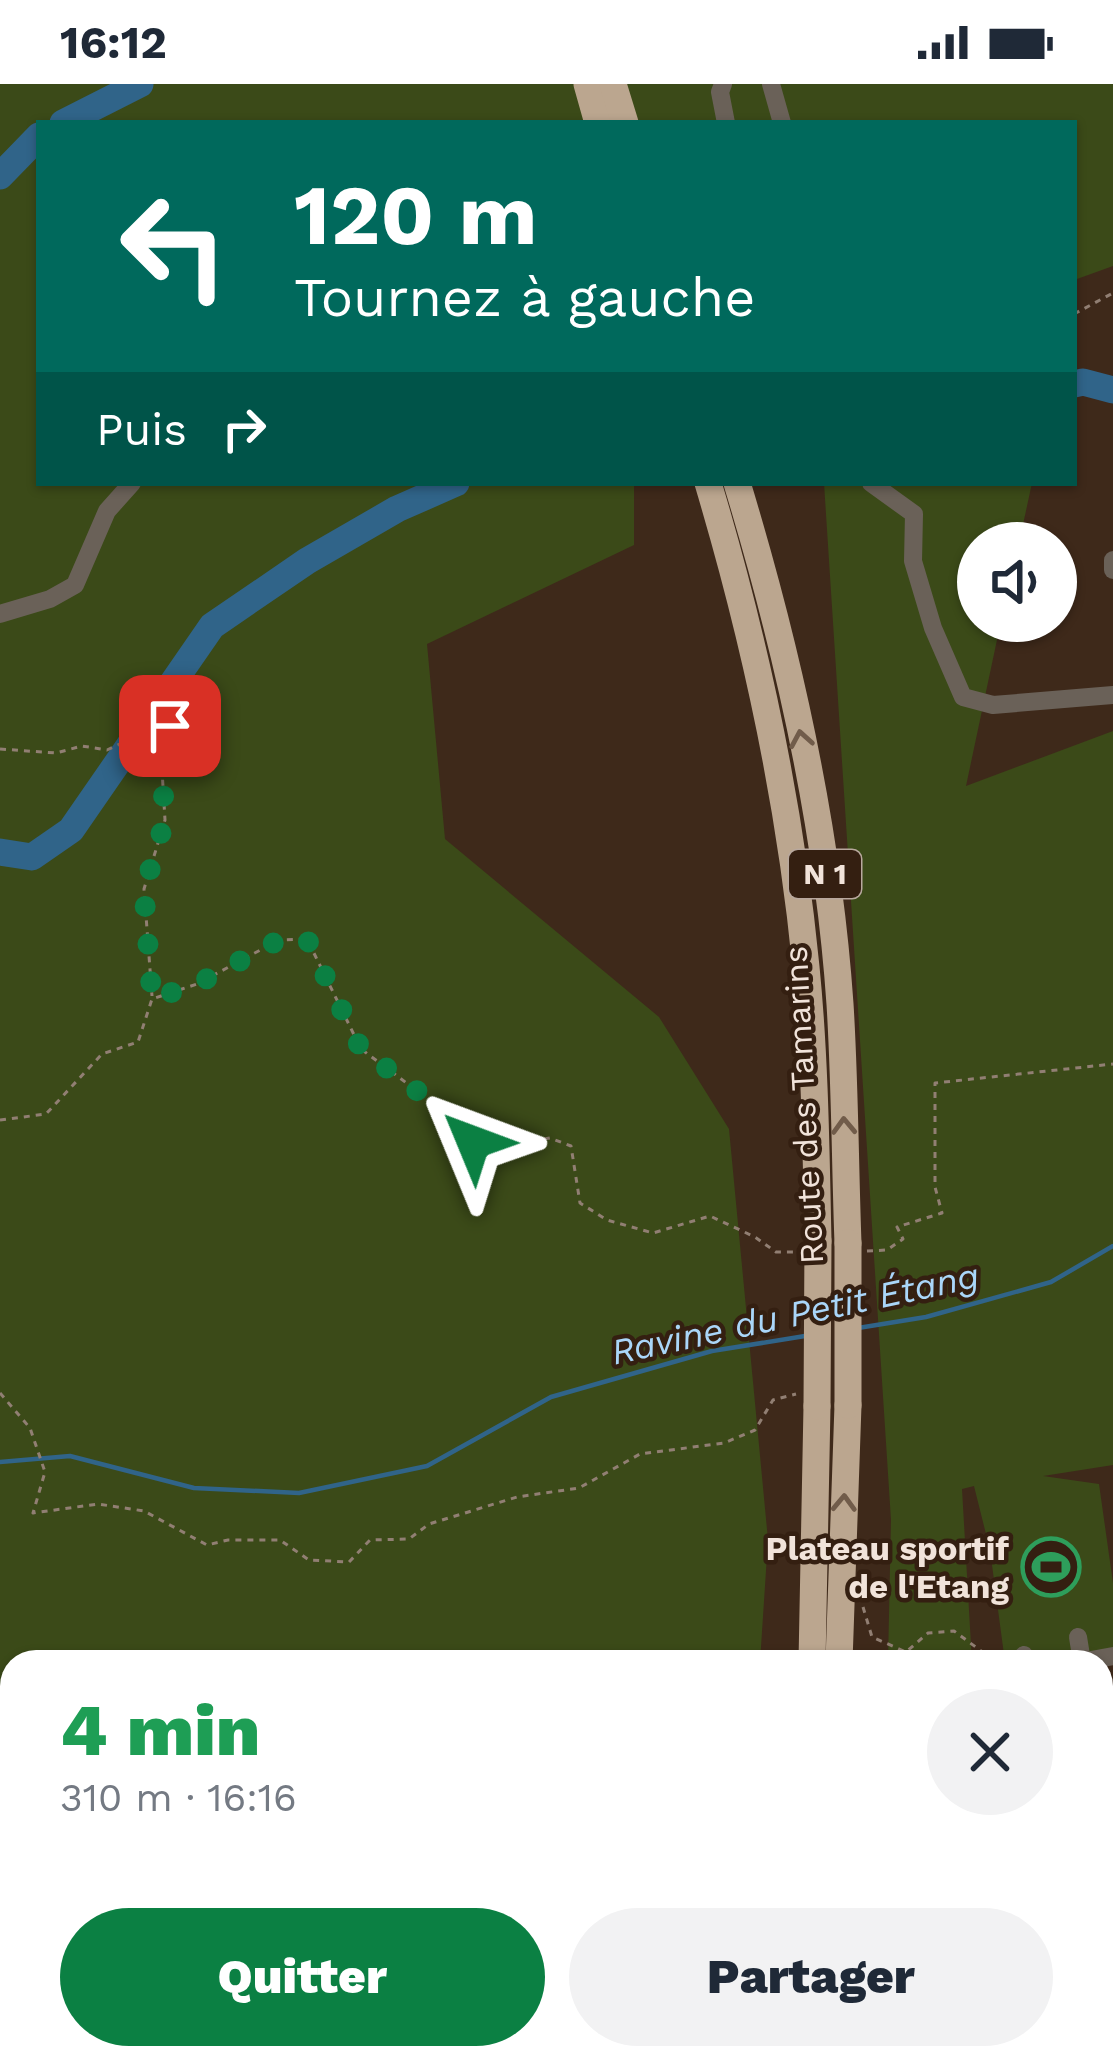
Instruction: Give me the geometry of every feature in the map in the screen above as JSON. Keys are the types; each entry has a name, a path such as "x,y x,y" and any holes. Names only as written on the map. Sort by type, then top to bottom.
{"highway":[{"path":"587,84 611,112"},
{"name":"Route des Tamarins","path":"709,486 751,642 791,852 806,968 814,1400 812,1650"},
{"name":"Route des Tamarins","path":"737,486 794,698 824,866 840,1002 856,1247 839,1650"}],"street":[{"path":"723,84 725,120"},
{"path":"771,84 781,120"},
{"path":"0,614 50,599 75,585 107,511 129,486"},
{"path":"875,486 914,514 913,561 933,628 963,697 993,705 1113,695"},
{"path":"1113,560 1113,570"},
{"path":"1078,1637 1080,1650"}],"path":[{"path":"1077,312 1113,293"},
{"path":"0,749 56,753 82,746 107,750 146,722 170,726 177,736 162,770 165,820 144,890 152,999 138,1042 102,1054 46,1114 0,1120"},
{"path":"152,999 197,984 279,940 307,939 361,1049 424,1096 473,1142 511,1145 550,1138 571,1146 580,1203 607,1220 653,1233 710,1216 776,1252 808,1246"},
{"path":"856,1247 887,1250 903,1240 898,1227 942,1213 935,1187 935,1083 1113,1064"},
{"path":"0,1393 30,1428 46,1472 33,1514 98,1504 144,1511 207,1545 280,1540 309,1560 349,1562 370,1540 410,1539 429,1524 517,1497 580,1488 640,1454 724,1443 755,1430 773,1400 814,1400"},
{"path":"862,1604 872,1637 901,1650"},
{"path":"908,1650 928,1633 954,1631 980,1650"}],"green space":[{"path":"0,84 1113,84 1113,266 1077,279 1077,120 36,120 36,486 634,486 634,545 427,644 445,839 659,1017 729,1129 768,1540 761,1650 0,1650"},
{"path":"824,486 1031,486 1024,522 957,522 957,642 997,642 966,786 1113,731 1113,1465 1043,1476 1099,1484 1113,1583 1113,1650 1003,1650 990,1550 974,1486 962,1489 971,1650 888,1650 891,1520"}],"waterway":[{"path":"69,120 140,84"},
{"path":"0,176 36,139"},
{"path":"1077,383 1113,390"},
{"path":"0,852 32,857 71,830 212,626 307,561 397,509 449,486"},
{"name":"Ravine du Petit Étang","path":"858,1328 926,1317 1051,1282 1113,1246"},
{"name":"Ravine du Petit Étang","path":"0,1462 70,1456 194,1488 299,1493 427,1466 551,1397 712,1351 805,1336"}],"place":[{"name":"Plateau sportif de l'Etang","path":"1051,1567"}],"route":[{"path":"170,726 177,736 162,770 165,820 144,890 152,999 197,984 279,940 307,939 361,1049 424,1096 473,1142"}]}
